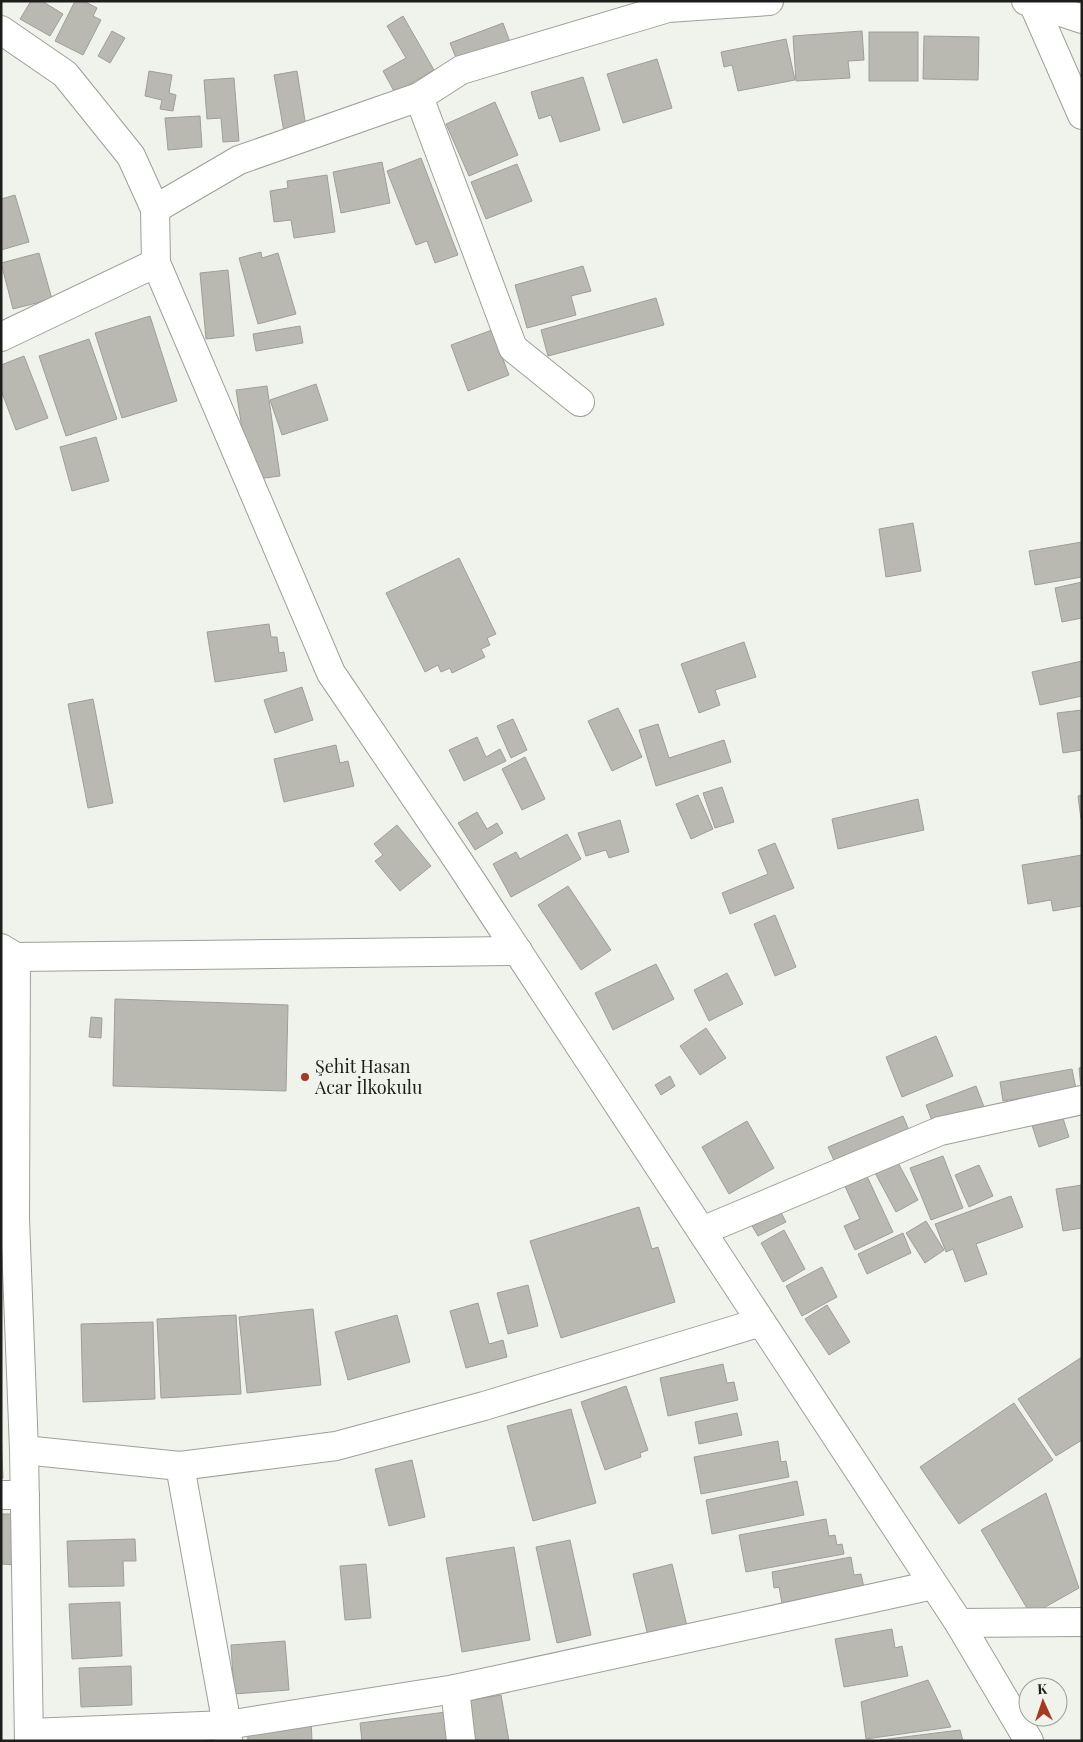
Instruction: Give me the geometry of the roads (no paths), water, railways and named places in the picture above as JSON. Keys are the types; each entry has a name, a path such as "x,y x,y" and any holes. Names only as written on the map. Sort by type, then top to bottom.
{"street":[{"path":"155,209 239,160 419,96 461,70 668,8 769,1"},
{"path":"1026,1 1032,1 1082,19"},
{"path":"1032,1 1082,115"},
{"path":"1,30 65,74 131,156 155,209 156,263 331,673 518,951 959,1623 1029,1741"},
{"path":"419,96 513,348 580,402"},
{"path":"1,337 156,263"},
{"path":"518,951 9,952 8,1219 24,1450 13,1495 29,1737 228,1733 455,1689 933,1585"},
{"path":"702,1231 940,1131 1082,1100"},
{"path":"24,1450 180,1466 336,1446 484,1406 761,1322"},
{"path":"180,1466 228,1733"},
{"path":"959,1623 1082,1622"},
{"path":"455,1689 461,1741"}],"place":[{"name":"Şehit Hasan Acar İlkokulu","path":"305,1077"}]}
